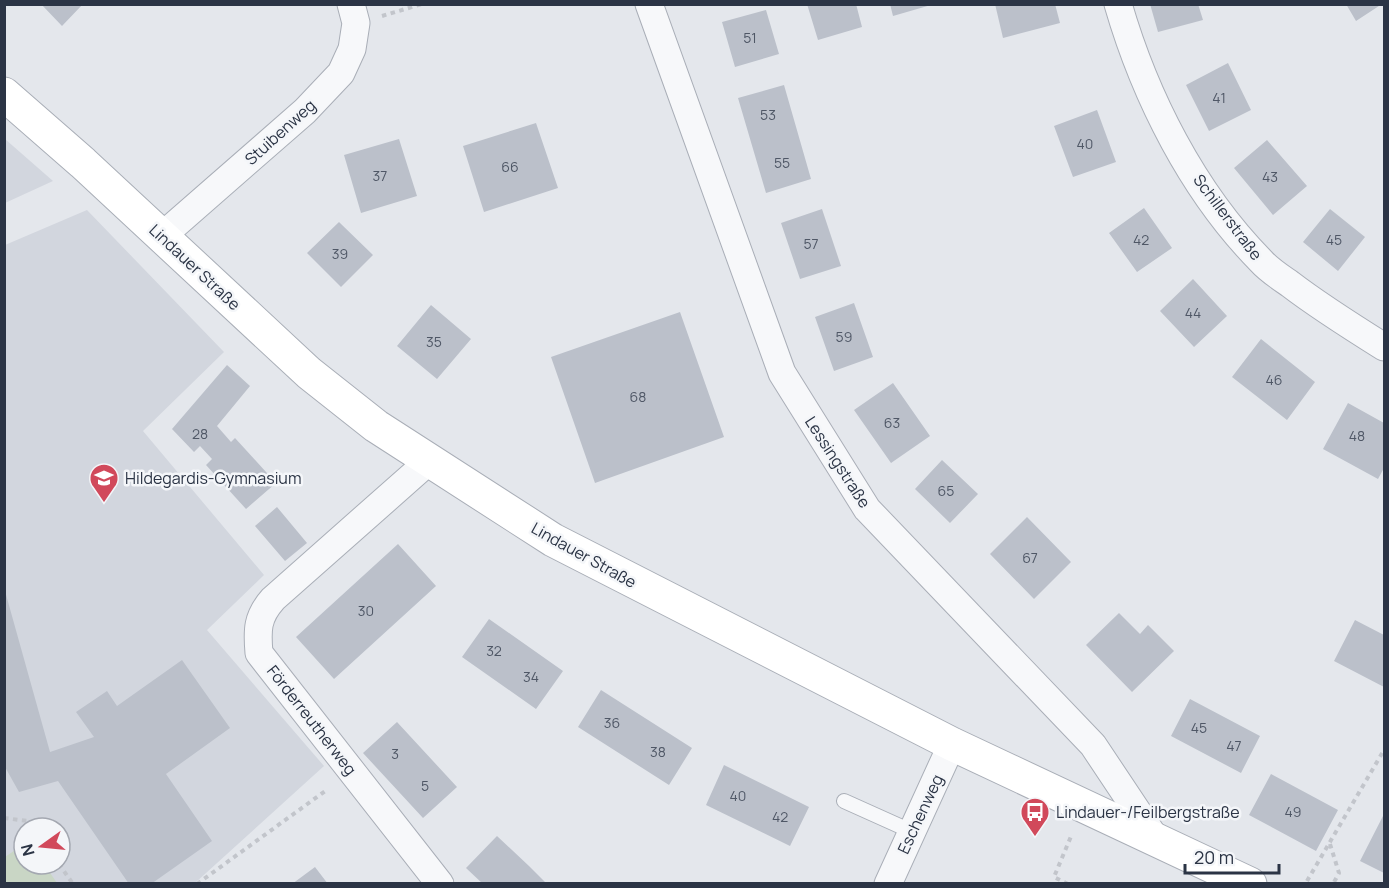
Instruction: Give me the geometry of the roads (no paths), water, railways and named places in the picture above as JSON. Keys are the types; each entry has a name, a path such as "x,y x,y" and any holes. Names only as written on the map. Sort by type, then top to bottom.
{"street":[{"name":"Lessingstraße","path":"649,4 782,373 867,509 1094,745 1157,841"},
{"name":"Schillerstraße","path":"1118,4 1131,50 1169,133 1211,200 1262,262 1328,313 1384,347"},
{"name":"Stuibenweg","path":"162,236 305,111 341,73 352,49 353,14"},
{"name":"Lindauer Straße","path":"4,94 162,236 309,373 376,426 553,540 952,744 1250,884"},
{"name":"Förderreutherweg","path":"429,461 273,599 262,611 257,627 259,653 440,884"},
{"name":"Eschenweg","path":"888,884 952,744"}],"lane":[{"path":"844,801 913,832"}],"place":[{"name":"Hildegardis-Gymnasium","path":"104,504"},
{"name":"Lindauer-/Feilbergstraße","path":"1035,838"}]}
